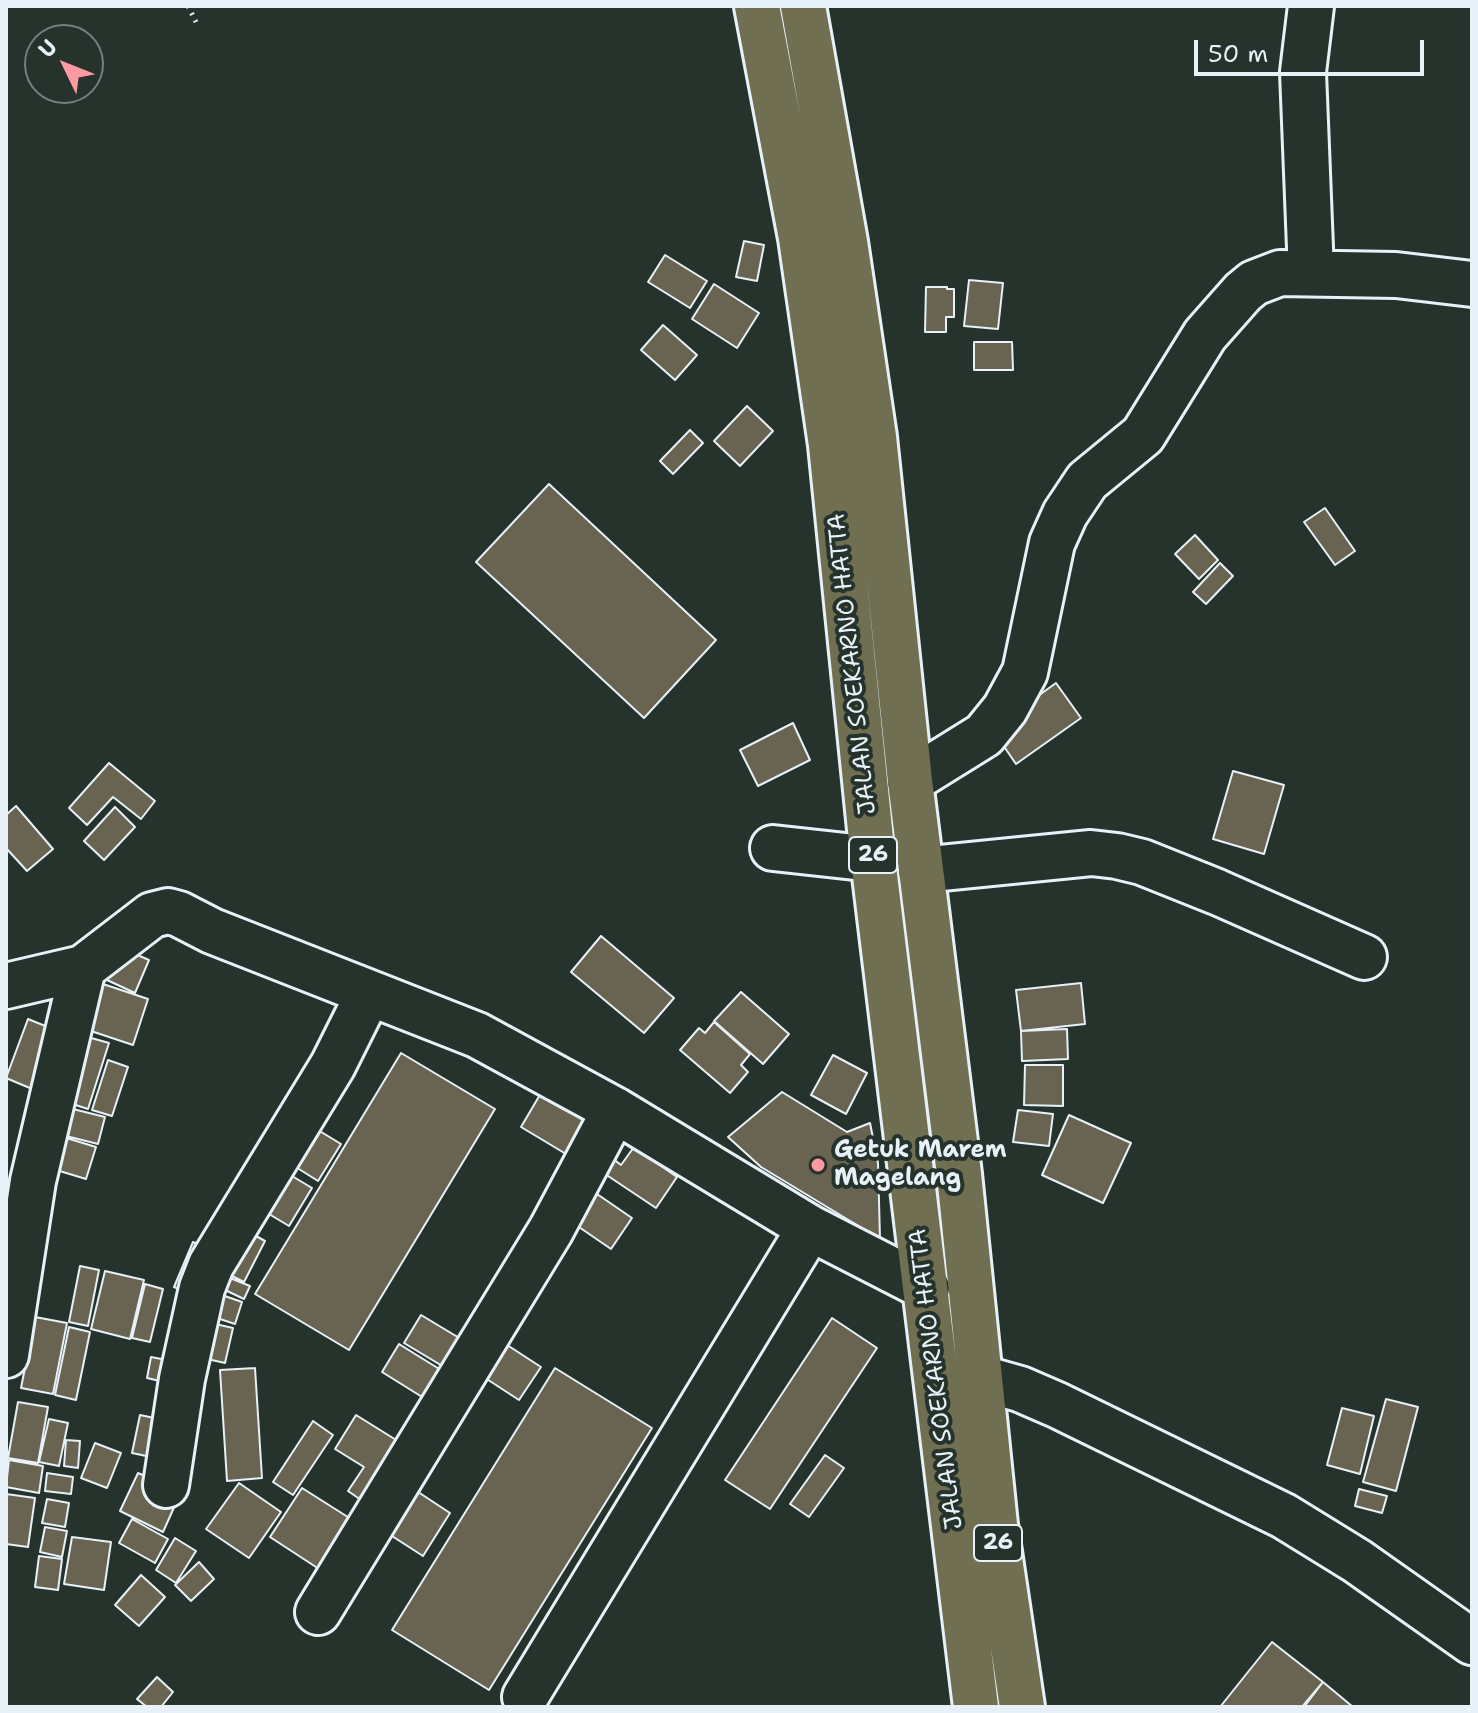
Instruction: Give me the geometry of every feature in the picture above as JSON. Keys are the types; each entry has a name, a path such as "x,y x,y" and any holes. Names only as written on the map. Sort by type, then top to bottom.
{"highway":[{"name":"JALAN SOEKARNO HATTA","path":"757,6 801,238 831,445 873,859 927,1288 974,1705"},
{"name":"JALAN SOEKARNO HATTA","path":"803,6 845,242 874,437 995,1525 1022,1707"}],"street":[{"path":"1311,6 1303,72 1311,273"},
{"path":"910,781 984,735 1015,694 1025,672 1052,543 1075,497 1087,481 1143,435 1205,335 1235,299 1269,275 1396,275 1472,284"},
{"path":"773,848 873,859"},
{"path":"921,870 1091,853 1117,856 1142,862 1217,892 1364,957"},
{"path":"6,986 83,968 145,919 168,911 477,1035 615,1110 810,1228 927,1288"},
{"path":"6,1355 33,1181 83,968"},
{"path":"166,1485 182,1379 202,1288 211,1265 333,1065 369,993"},
{"path":"318,1612 551,1230 615,1110"},
{"path":"525,1697 810,1228"},
{"path":"981,1378 1020,1389 1057,1405 1284,1516 1357,1561 1472,1642"}],"path":[{"path":"188,6 196,22"}],"building":[{"path":"744,241 764,245 757,281 736,277"},
{"path":"665,255 707,281 690,308 648,282"},
{"path":"969,280 1003,283 998,329 964,326"},
{"path":"714,284 759,313 737,348 692,319"},
{"path":"926,287 954,289 954,317 946,317 946,332 925,332"},
{"path":"663,325 697,355 675,380 641,350"},
{"path":"974,342 1012,342 1013,370 974,370"},
{"path":"747,406 773,431 740,466 714,441"},
{"path":"690,430 703,443 673,474 660,461"},
{"path":"549,484 716,640 644,718 476,562"},
{"path":"1325,508 1355,551 1335,565 1304,522"},
{"path":"1195,535 1218,560 1199,579 1175,554"},
{"path":"1220,563 1233,576 1206,604 1193,592"},
{"path":"1056,683 1081,718 1016,764 992,729"},
{"path":"793,723 810,760 758,786 740,750"},
{"path":"109,763 155,801 141,819 113,797 87,825 69,808"},
{"path":"1233,771 1284,785 1264,854 1213,839"},
{"path":"16,806 53,849 27,871 6,848 6,815"},
{"path":"115,807 135,827 104,860 84,841"},
{"path":"601,936 674,998 644,1033 571,972"},
{"path":"121,948 149,960 135,993 107,980"},
{"path":"97,982 148,999 133,1045 82,1028"},
{"path":"1081,983 1085,1024 1021,1031 1016,990"},
{"path":"741,992 789,1034 763,1064 714,1021"},
{"path":"28,1019 60,1032 37,1091 6,1078"},
{"path":"714,1022 750,1054 741,1065 748,1072 730,1093 680,1050 699,1028 705,1033"},
{"path":"1067,1029 1068,1059 1022,1061 1021,1031"},
{"path":"77,1034 109,1043 88,1109 57,1099"},
{"path":"401,1053 495,1109 349,1350 255,1294"},
{"path":"833,1055 867,1073 846,1114 811,1095"},
{"path":"108,1060 128,1067 112,1116 92,1110"},
{"path":"1025,1065 1063,1065 1063,1106 1024,1105"},
{"name":"Getuk Marem Magelang","path":"782,1092 847,1132 870,1123 878,1163 880,1239 761,1167 728,1137"},
{"path":"541,1093 596,1126 576,1160 521,1127"},
{"path":"57,1105 105,1117 98,1144 50,1132"},
{"path":"1018,1110 1053,1114 1049,1146 1013,1142"},
{"path":"1069,1115 1131,1143 1103,1203 1042,1175"},
{"path":"313,1127 341,1144 318,1181 291,1164"},
{"path":"50,1133 96,1147 86,1179 40,1165"},
{"path":"634,1147 677,1177 656,1208 602,1172 612,1158 621,1165"},
{"path":"282,1170 312,1188 289,1226 259,1208"},
{"path":"597,1194 632,1218 611,1249 576,1225"},
{"path":"245,1230 265,1241 244,1282 224,1272"},
{"path":"193,1242 208,1248 189,1293 174,1287"},
{"path":"80,1266 99,1270 88,1326 69,1322"},
{"path":"105,1271 144,1280 130,1339 91,1329"},
{"path":"230,1278 250,1286 244,1299 225,1290"},
{"path":"145,1284 163,1289 150,1342 132,1338"},
{"path":"222,1295 242,1302 235,1324 214,1317"},
{"path":"421,1315 466,1342 449,1370 404,1343"},
{"path":"35,1317 67,1323 53,1394 21,1388"},
{"path":"832,1318 877,1348 770,1509 725,1480"},
{"path":"211,1323 233,1328 225,1363 203,1358"},
{"path":"69,1327 90,1332 76,1400 55,1395"},
{"path":"501,1341 541,1367 519,1400 479,1374"},
{"path":"399,1344 444,1372 427,1400 382,1372"},
{"path":"151,1357 182,1363 177,1385 147,1378"},
{"path":"255,1368 262,1478 227,1481 220,1370"},
{"path":"555,1368 652,1428 489,1690 392,1630"},
{"path":"1386,1399 1418,1407 1396,1491 1363,1482"},
{"path":"18,1402 48,1407 38,1463 8,1458"},
{"path":"1342,1408 1374,1416 1360,1474 1327,1465"},
{"path":"140,1415 173,1422 165,1460 132,1453"},
{"path":"356,1415 401,1443 364,1502 348,1491 364,1467 335,1449"},
{"path":"49,1419 68,1423 59,1466 39,1462"},
{"path":"313,1421 333,1435 293,1495 273,1482"},
{"path":"66,1440 80,1441 78,1468 64,1466"},
{"path":"95,1443 121,1453 107,1488 81,1478"},
{"path":"825,1455 844,1468 809,1517 790,1504"},
{"path":"9,1460 43,1466 39,1493 6,1487"},
{"path":"47,1473 73,1477 71,1494 45,1491"},
{"path":"138,1473 156,1481 176,1503 163,1532 120,1511"},
{"path":"239,1483 281,1512 249,1558 206,1529"},
{"path":"409,1486 450,1513 423,1556 381,1529"},
{"path":"302,1488 351,1519 319,1569 270,1537"},
{"path":"1359,1489 1387,1496 1382,1513 1355,1506"},
{"path":"6,1494 35,1498 28,1547 6,1544"},
{"path":"47,1499 69,1503 65,1527 42,1523"},
{"path":"132,1519 168,1539 155,1563 119,1543"},
{"path":"45,1527 67,1531 62,1557 40,1552"},
{"path":"72,1537 111,1542 104,1590 64,1584"},
{"path":"175,1538 196,1551 176,1583 156,1570"},
{"path":"39,1556 62,1559 58,1590 35,1587"},
{"path":"199,1562 214,1579 191,1601 175,1585"},
{"path":"141,1575 165,1597 139,1626 115,1605"},
{"path":"1272,1642 1323,1682 1304,1707 1220,1707"},
{"path":"157,1677 173,1692 161,1707 147,1707 137,1699"},
{"path":"1323,1682 1353,1707 1302,1707"}],"place":[{"name":"Getuk Marem Magelang","path":"818,1165"}]}
